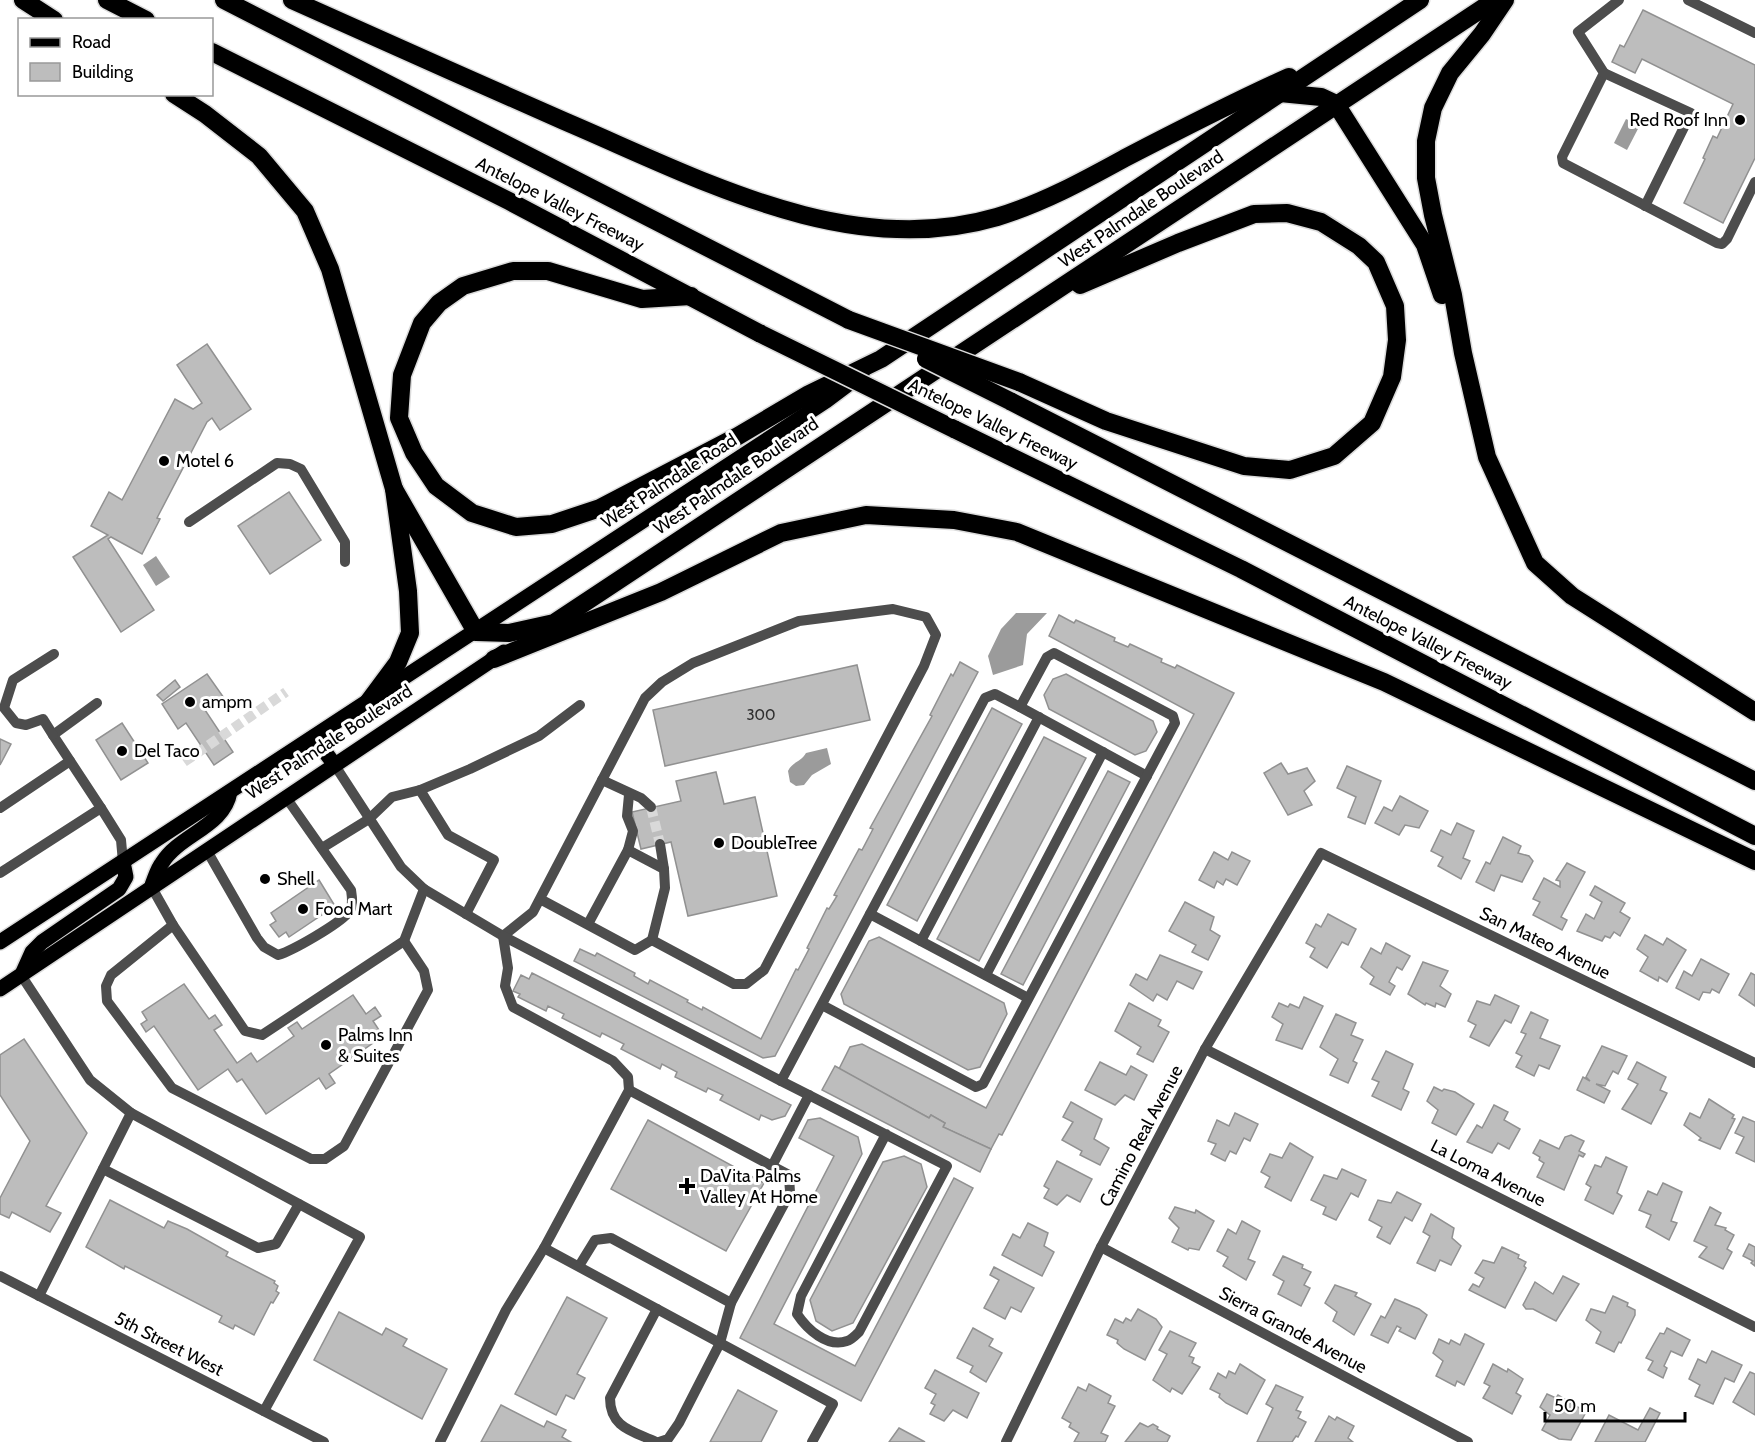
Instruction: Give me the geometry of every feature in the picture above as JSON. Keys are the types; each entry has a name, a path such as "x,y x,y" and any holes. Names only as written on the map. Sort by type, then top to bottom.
{"highway":[{"path":"23,0 51,18"},
{"path":"107,0 142,18"},
{"name":"Antelope Valley Freeway","path":"224,0 1755,781"},
{"path":"292,0 413,55 739,194 807,217 873,228 938,228 995,217 1056,195 1232,102 1332,59"},
{"name":"West Palmdale Boulevard","path":"691,296 642,299 548,271 513,271 463,286 439,303 422,323 402,375 399,418 414,453 436,486 472,513 516,526 552,524 600,508 738,436 809,394 881,359 1420,0"},
{"name":"West Palmdale Boulevard","path":"554,623 1495,0"},
{"path":"1505,0 1482,34 1450,73 1433,108 1426,141 1426,178 1487,457 1535,563 1572,596 1755,712"},
{"name":"Antelope Valley Freeway","path":"213,53 509,201 761,334 1241,569 1755,836"},
{"path":"1280,93 1321,97 1336,104 1425,245 1463,354"},
{"path":"177,96 260,156 305,211 330,269 394,489 408,591 410,633 398,662 369,701"},
{"path":"849,320 1019,382 1106,421 1244,466 1290,470 1334,456 1372,423 1392,377 1397,340 1395,306 1376,262 1359,246 1321,222 1287,213 1254,214 1178,243 1037,304"},
{"path":"394,489 476,632 509,633 554,623"},
{"path":"494,658 661,591 781,533 866,515 954,520 1017,532 1384,682 1755,861"}],"main road":[{"name":"West Palmdale Road","path":"476,632 826,401 881,359"},
{"name":"West Palmdale Boulevard","path":"0,988 494,658 554,623"},
{"name":"West Palmdale Boulevard","path":"0,942 476,632"},
{"path":"314,737 334,765"},
{"path":"151,886 162,862 178,846 221,813 228,803 230,792"},
{"path":"21,975 33,952 42,942 119,889 126,878 123,862"}],"street":[{"path":"1619,0 1578,32 1604,73 1691,113 1645,206"},
{"path":"1688,0 1755,33"},
{"path":"1604,73 1562,157 1563,163 1722,244 1727,239 1755,182"},
{"path":"189,522 277,463 290,464 301,469 345,542 345,562"},
{"path":"503,936 533,912 645,698 662,682 693,663 799,621 893,609 926,617 936,635 924,666 764,970 746,984 734,984 652,940"},
{"path":"822,1005 976,1087 983,1084 1175,723 1173,716 1054,652 1047,657 1020,707"},
{"path":"54,654 13,680 4,708 16,723 26,725 43,719 121,840 123,862"},
{"path":"781,1080 985,698 995,694 1147,776"},
{"path":"53,735 98,703"},
{"path":"322,849 369,819 392,797 420,790 539,736 580,705"},
{"path":"921,941 1039,717"},
{"path":"986,975 1103,752"},
{"path":"0,808 70,761"},
{"path":"334,765 400,867 424,889 503,936 809,1095 886,1134 947,1166 859,1332 847,1342 828,1341 807,1330 798,1314 801,1296 886,1134"},
{"path":"602,780 629,795 641,798 651,807"},
{"path":"420,790 448,835 494,860 466,914"},
{"path":"588,924 628,850 633,831 627,816 629,795"},
{"path":"206,849 257,939 264,948 278,955 291,951 348,914 351,908 351,890 285,796"},
{"path":"0,873 101,807"},
{"path":"540,899 635,950 652,940 664,888 660,844"},
{"path":"628,850 664,869"},
{"name":"Camino Real Avenue","path":"1006,1442 1101,1247 1205,1049 1321,853"},
{"name":"San Mateo Avenue","path":"1321,853 1755,1063"},
{"path":"151,886 173,925 245,1031 262,1035 404,941 424,889"},
{"path":"870,914 1028,998"},
{"path":"173,925 111,975 106,986 107,1001 172,1088 311,1159 325,1159 344,1146 428,990 424,971 404,941"},
{"path":"440,1442 506,1310 544,1248 629,1090 628,1077 614,1061 513,1007 505,986 508,968 503,936"},
{"path":"21,975 90,1080 131,1113 360,1237 264,1411"},
{"name":"La Loma Avenue","path":"1205,1049 1755,1327"},
{"path":"629,1090 789,1174 790,1193 731,1304 720,1343 679,1423 668,1439 658,1442 617,1423 610,1412 610,1398 657,1309"},
{"path":"772,1166 809,1095"},
{"path":"39,1296 131,1113"},
{"path":"103,1169 258,1248 276,1244 299,1204"},
{"path":"579,1266 595,1240 611,1238 731,1304"},
{"name":"Sierra Grande Avenue","path":"1101,1247 1468,1442"},
{"path":"544,1248 833,1404 812,1442"},
{"name":"5th Street West","path":"0,1276 324,1442"}],"shaded area":[{"path":"1626,119 1640,125 1627,150 1614,143"},
{"path":"156,556 170,577 156,586 143,565"},
{"path":"1016,613 1047,613 1027,634 1023,665 993,675 988,656 1001,629"},
{"path":"827,748 831,764 812,775 804,785 796,786 790,782 788,771 806,753"}],"building":[{"name":"Red Roof Inn","path":"1643,10 1755,65 1755,158 1723,223 1684,203 1713,136 1717,138 1733,104 1642,59 1635,73 1612,62 1620,45 1624,47"},
{"name":"Motel 6","path":"207,344 251,409 220,430 212,418 207,422 157,518 160,519 142,554 111,537 108,539 154,610 121,632 73,557 108,535 91,526 109,492 122,500 175,399 193,409 202,403 177,365"},
{"path":"289,492 321,540 270,574 238,526"},
{"path":"1059,615 1074,623 1076,620 1115,638 1114,641 1128,647 1130,644 1162,659 1161,662 1175,668 1177,665 1234,693 1002,1135 999,1134 991,1149 943,1127 945,1123 931,1115 929,1118 839,1069 850,1047 862,1044 986,1108 1194,714 1049,636"},
{"path":"960,662 978,672 775,1056 763,1058 574,961 580,949 595,956 597,953 635,973 634,976 648,984 650,980 702,1010 703,1007 761,1039 796,969 798,970 809,949 807,948 827,908 829,909 837,896 834,895 859,849 862,850 873,829 870,828 932,716 930,715 951,674 953,676"},
{"path":"857,665 870,720 665,766 653,710"},
{"path":"207,674 224,698 205,710 233,752 214,765 186,723 178,729 162,704"},
{"path":"1066,674 1153,721 1157,732 1146,751 1135,755 1049,709 1044,695 1053,679"},
{"path":"175,680 180,687 163,701 157,695"},
{"path":"992,708 1022,724 917,921 887,905"},
{"name":"Del Taco","path":"122,723 148,763 121,780 96,740"},
{"path":"1044,737 1086,758 979,961 937,939"},
{"path":"0,739 11,744 0,765"},
{"path":"1281,763 1288,774 1307,768 1315,781 1304,791 1312,805 1288,815 1264,773"},
{"path":"1347,766 1381,781 1365,824 1348,817 1356,797 1337,788"},
{"path":"1108,771 1130,782 1023,985 1001,974"},
{"name":"DoubleTree","path":"716,772 724,804 755,797 777,896 688,916 671,842 641,849 632,812 681,801 676,781"},
{"path":"1400,796 1428,811 1419,828 1405,825 1399,835 1375,823 1384,807 1392,811"},
{"path":"1457,823 1474,831 1463,858 1470,861 1461,879 1438,866 1443,857 1431,851 1441,830 1451,835"},
{"path":"1503,837 1521,846 1518,853 1529,856 1533,861 1522,882 1501,875 1494,891 1476,882 1486,862 1490,864"},
{"path":"1214,852 1228,860 1232,852 1250,861 1237,885 1226,879 1223,885 1217,881 1214,888 1199,880"},
{"path":"1567,863 1585,872 1561,917 1567,920 1562,930 1533,915 1540,902 1533,899 1544,878 1560,887 1560,881 1556,880"},
{"name":"Food Mart","path":"319,880 335,906 289,937 286,932 279,937 270,925 276,921 271,913"},
{"path":"1595,886 1625,903 1620,912 1630,918 1620,936 1614,932 1610,938 1605,936 1602,941 1577,931 1586,914 1594,919 1602,902 1590,895"},
{"path":"1185,902 1214,917 1210,930 1220,936 1208,960 1192,952 1196,945 1169,931"},
{"path":"1328,914 1356,929 1348,945 1342,942 1327,968 1310,957 1315,948 1306,943 1316,924 1321,927"},
{"path":"1645,935 1663,945 1667,938 1686,950 1667,982 1659,977 1658,981 1640,971 1648,957 1637,949"},
{"path":"879,937 1004,1003 1007,1014 980,1067 968,1070 844,1004 841,994 869,941"},
{"path":"1386,943 1410,956 1402,970 1397,967 1389,982 1395,986 1390,995 1370,984 1374,977 1361,967 1371,948 1381,954"},
{"path":"1160,955 1202,972 1193,989 1177,981 1167,1000 1157,994 1153,1001 1130,985 1136,974 1147,980"},
{"path":"1701,959 1729,974 1719,993 1712,989 1710,993 1703,992 1699,1000 1676,988 1684,971 1692,976"},
{"path":"1423,962 1448,971 1440,986 1451,994 1445,1007 1436,1003 1435,1007 1426,1003 1425,1005 1408,994"},
{"path":"532,973 791,1105 785,1116 772,1120 761,1115 759,1120 720,1100 723,1095 708,1088 706,1092 675,1077 677,1072 662,1064 660,1069 621,1049 624,1044 602,1033 600,1037 562,1018 564,1014 548,1006 546,1011 518,997 520,994 513,991 521,975 529,979"},
{"path":"1751,973 1755,975 1755,1006 1739,995"},
{"name":"Palms Inn & Suites","path":"184,984 209,1019 215,1015 222,1025 214,1030 237,1063 251,1053 257,1062 294,1036 288,1028 297,1022 302,1029 353,995 366,1014 375,1007 381,1016 373,1021 383,1036 329,1074 335,1083 326,1089 319,1078 266,1114 242,1079 237,1082 228,1069 198,1090 154,1026 146,1032 141,1024 147,1020 142,1012"},
{"path":"1495,995 1519,1006 1511,1023 1505,1020 1489,1046 1470,1037 1476,1025 1468,1021 1477,1001 1490,1005"},
{"path":"1304,997 1323,1006 1302,1049 1276,1040 1283,1024 1272,1017 1279,1003 1299,1008"},
{"path":"1129,1003 1161,1020 1158,1026 1169,1032 1153,1062 1137,1054 1141,1047 1115,1031"},
{"path":"1531,1012 1548,1020 1540,1038 1560,1046 1549,1069 1539,1065 1534,1076 1516,1067 1522,1056 1516,1053 1526,1034 1521,1032"},
{"path":"1336,1014 1356,1023 1351,1035 1363,1040 1353,1061 1357,1063 1348,1083 1330,1075 1338,1059 1320,1047"},
{"path":"24,1039 87,1133 46,1206 61,1213 50,1232 12,1212 9,1218 0,1214 0,1198 30,1141 0,1095 0,1055"},
{"path":"1602,1046 1627,1056 1618,1074 1613,1071 1605,1086 1596,1084 1610,1091 1604,1103 1577,1090 1583,1077 1590,1081 1586,1077"},
{"path":"1386,1051 1413,1064 1403,1089 1409,1092 1401,1110 1372,1096 1379,1082 1372,1079"},
{"path":"1100,1062 1126,1075 1131,1066 1147,1075 1134,1100 1125,1095 1115,1105 1085,1090"},
{"path":"1637,1062 1666,1077 1660,1090 1667,1093 1651,1124 1622,1109 1638,1084 1628,1079"},
{"path":"835,1066 929,1118 931,1115 945,1123 943,1127 991,1149 980,1172 822,1090"},
{"path":"1434,1087 1442,1091 1444,1089 1455,1092 1474,1104 1456,1135 1432,1123 1438,1110 1427,1101"},
{"path":"1709,1099 1734,1115 1732,1118 1735,1119 1720,1149 1699,1140 1701,1138 1684,1125 1690,1113 1700,1118"},
{"path":"1071,1102 1102,1119 1094,1139 1109,1148 1100,1165 1080,1155 1082,1151 1062,1140 1073,1122 1063,1117"},
{"path":"1494,1105 1508,1112 1504,1120 1520,1129 1509,1149 1498,1143 1492,1153 1467,1142 1477,1125 1482,1128"},
{"path":"1235,1113 1258,1124 1250,1141 1244,1138 1236,1154 1230,1151 1225,1161 1211,1154 1216,1144 1208,1141 1217,1120 1229,1126"},
{"path":"1743,1117 1755,1122 1755,1162 1736,1153 1744,1137 1735,1133"},
{"path":"820,1118 858,1137 862,1154 774,1324 855,1366 954,1178 973,1188 861,1401 740,1338 834,1156 799,1138 808,1120"},
{"name":"DaVita Palms Valley At Home","path":"648,1120 764,1183 726,1251 611,1189"},
{"path":"1571,1135 1584,1141 1579,1151 1585,1154 1583,1157 1579,1155 1564,1190 1537,1177 1544,1163 1533,1153 1540,1140 1559,1149 1565,1137"},
{"path":"1290,1143 1313,1157 1291,1201 1265,1187 1270,1177 1261,1172 1270,1154 1282,1158"},
{"path":"904,1156 921,1164 927,1187 853,1323 832,1331 816,1321 810,1300 883,1162"},
{"path":"1606,1157 1627,1167 1617,1193 1622,1196 1613,1214 1585,1200 1591,1187 1586,1184 1595,1165 1601,1167"},
{"path":"1057,1161 1092,1179 1080,1202 1067,1195 1057,1205 1044,1198 1049,1189 1044,1186"},
{"path":"1342,1169 1366,1180 1358,1197 1351,1193 1336,1220 1323,1214 1326,1207 1311,1200 1324,1175 1337,1179"},
{"path":"1663,1183 1682,1192 1671,1221 1677,1223 1669,1240 1646,1227 1651,1215 1639,1210 1648,1191 1657,1195"},
{"path":"1397,1192 1421,1204 1412,1221 1405,1217 1390,1244 1377,1237 1382,1227 1369,1220 1378,1200 1391,1203"},
{"path":"110,1200 164,1228 168,1221 187,1229 228,1252 226,1256 275,1281 274,1283 278,1286 276,1291 279,1293 273,1303 271,1302 254,1335 235,1325 233,1329 219,1322 222,1316 125,1266 124,1269 86,1247"},
{"path":"1175,1207 1195,1213 1196,1210 1214,1221 1199,1250 1189,1248 1188,1250 1172,1242 1179,1228 1169,1218"},
{"path":"1710,1207 1721,1213 1715,1225 1726,1228 1725,1230 1734,1235 1727,1249 1732,1252 1723,1269 1699,1257 1707,1247 1694,1241"},
{"path":"1431,1214 1454,1228 1452,1238 1461,1246 1451,1265 1440,1260 1435,1271 1417,1263 1430,1236 1423,1232"},
{"path":"1242,1221 1260,1231 1248,1259 1255,1262 1246,1280 1223,1266 1228,1257 1217,1251 1228,1229 1236,1234"},
{"path":"1028,1223 1048,1233 1044,1246 1054,1252 1042,1276 1002,1255 1013,1234 1020,1238"},
{"path":"1749,1244 1755,1247 1755,1266 1751,1263 1753,1261 1743,1256"},
{"path":"1502,1247 1519,1255 1518,1258 1526,1262 1524,1266 1526,1268 1505,1308 1469,1290 1473,1284 1479,1287 1484,1278 1475,1273 1483,1260 1494,1263"},
{"path":"1283,1256 1303,1265 1302,1268 1311,1272 1304,1285 1310,1288 1301,1306 1278,1294 1284,1281 1273,1275"},
{"path":"994,1267 1034,1288 1021,1312 1011,1307 1005,1319 984,1308 999,1280 990,1275"},
{"path":"1563,1276 1579,1284 1556,1321 1533,1309 1526,1309 1523,1305 1535,1282 1553,1294"},
{"path":"1335,1285 1357,1293 1355,1296 1371,1304 1354,1335 1333,1321 1337,1312 1325,1303"},
{"path":"1613,1296 1628,1303 1627,1306 1635,1310 1635,1315 1621,1343 1619,1342 1614,1352 1596,1343 1601,1332 1586,1320 1591,1309 1605,1313"},
{"path":"567,1297 607,1318 577,1374 585,1378 574,1399 566,1395 556,1415 515,1394"},
{"path":"1395,1299 1427,1315 1415,1339 1399,1331 1401,1328 1397,1326 1388,1343 1371,1335 1381,1316 1385,1318"},
{"path":"1138,1309 1156,1319 1162,1327 1145,1360 1124,1349 1117,1343 1118,1340 1107,1335 1115,1319 1123,1323 1126,1318 1131,1321"},
{"path":"339,1312 382,1335 386,1328 407,1339 403,1346 447,1369 422,1419 314,1360"},
{"path":"973,1328 993,1339 989,1346 1002,1353 986,1382 970,1372 973,1366 957,1358"},
{"path":"1667,1328 1690,1340 1682,1356 1671,1351 1664,1366 1667,1368 1663,1378 1648,1370 1653,1361 1646,1358 1660,1333 1664,1334"},
{"path":"1170,1331 1196,1343 1189,1356 1194,1358 1192,1363 1200,1367 1182,1394 1172,1388 1170,1392 1153,1380 1167,1354 1159,1350"},
{"path":"1465,1334 1484,1344 1464,1385 1457,1381 1455,1386 1436,1376 1443,1361 1433,1353 1439,1339 1449,1344 1451,1340 1460,1345"},
{"path":"1712,1351 1742,1365 1734,1382 1725,1378 1713,1404 1695,1396 1700,1385 1689,1379 1698,1359 1706,1363"},
{"path":"1240,1364 1265,1380 1247,1414 1226,1403 1219,1397 1220,1394 1210,1389 1218,1373 1226,1378 1229,1371 1235,1374"},
{"path":"1493,1364 1507,1372 1508,1369 1523,1379 1516,1393 1521,1396 1512,1414 1483,1398 1490,1386 1484,1383"},
{"path":"935,1370 979,1393 967,1418 953,1410 944,1421 930,1414 935,1405 931,1403 936,1394 925,1388"},
{"path":"1750,1372 1755,1374 1755,1415 1733,1402"},
{"path":"1089,1384 1111,1396 1108,1403 1115,1406 1101,1433 1108,1436 1105,1442 1074,1442 1079,1433 1069,1427 1071,1423 1062,1418 1078,1387 1086,1391"},
{"path":"1276,1385 1303,1397 1296,1410 1301,1412 1298,1418 1306,1422 1298,1437 1296,1436 1292,1442 1257,1442 1273,1408 1266,1404"},
{"path":"738,1390 777,1411 761,1442 710,1442"},
{"path":"1547,1394 1556,1398 1558,1395 1586,1412 1571,1440 1559,1439 1542,1430 1550,1415 1540,1407"},
{"path":"501,1405 544,1427 547,1421 566,1430 562,1437 571,1442 481,1442"},
{"path":"1650,1408 1660,1413 1645,1442 1595,1442 1609,1415 1638,1430"},
{"path":"1329,1416 1335,1420 1337,1417 1354,1426 1348,1438 1353,1442 1315,1442"},
{"path":"1140,1423 1148,1427 1153,1424 1158,1427 1157,1429 1170,1436 1167,1442 1125,1442"},
{"path":"899,1428 925,1442 889,1442"}],"tunnel":[{"path":"184,762 286,692"},
{"path":"651,807 660,844"}],"place":[{"name":"Red Roof Inn","path":"1740,120"},
{"name":"Motel 6","path":"164,461"},
{"name":"ampm","path":"190,702"},
{"name":"Del Taco","path":"122,751"},
{"name":"DoubleTree","path":"719,843"},
{"name":"Shell","path":"265,879"},
{"name":"Food Mart","path":"303,909"},
{"name":"Palms Inn & Suites","path":"326,1045"},
{"name":"DaVita Palms Valley At Home","path":"687,1186"}]}
